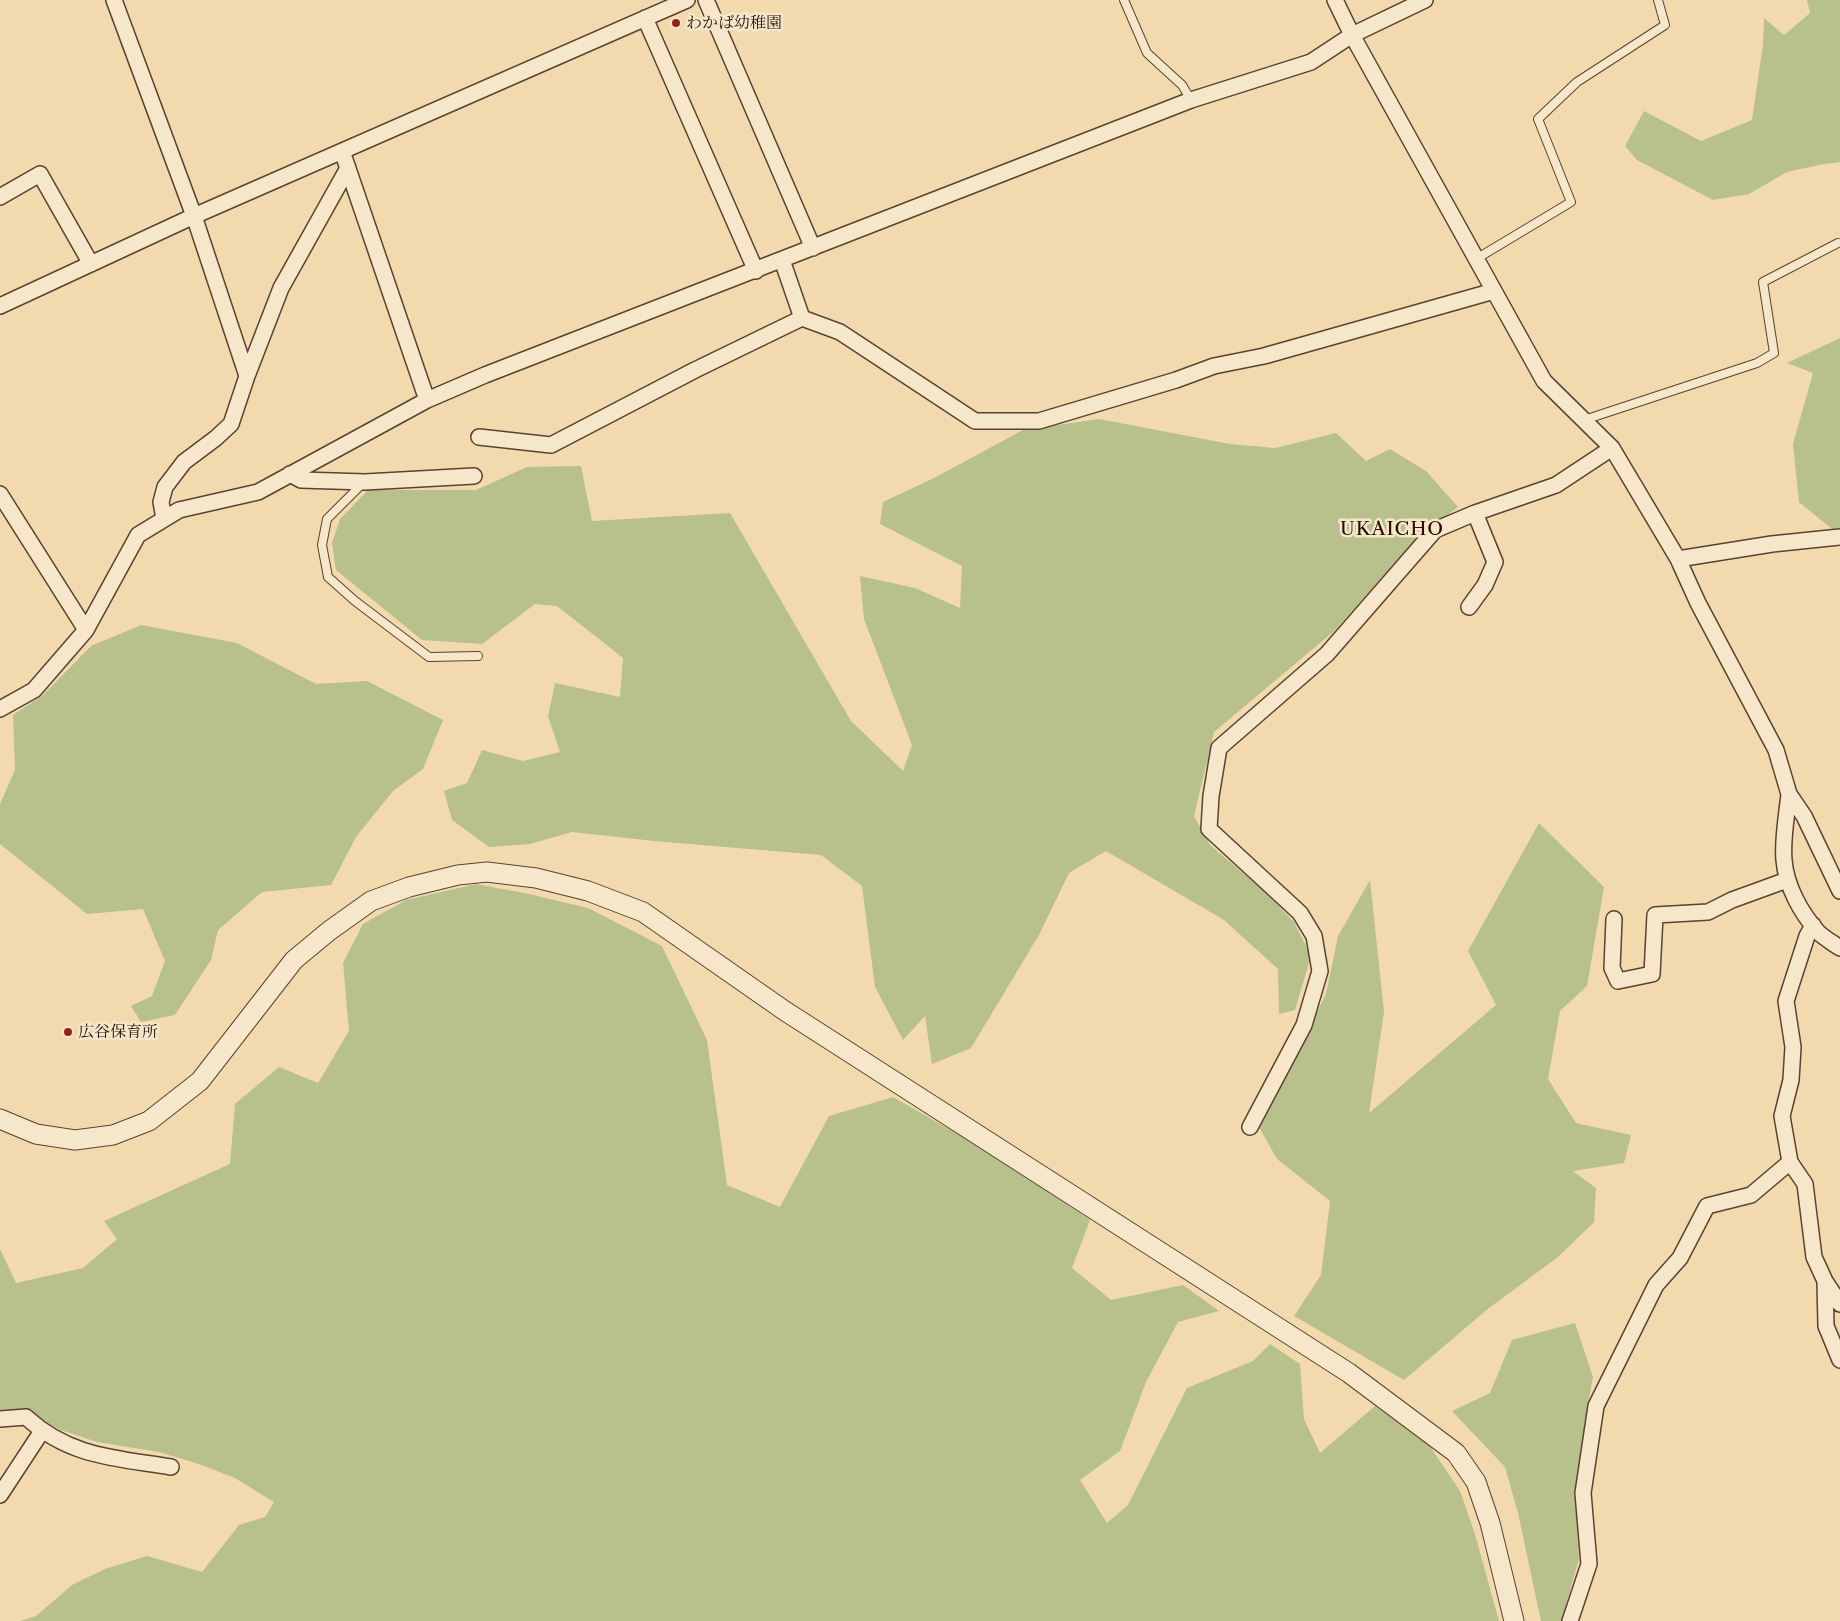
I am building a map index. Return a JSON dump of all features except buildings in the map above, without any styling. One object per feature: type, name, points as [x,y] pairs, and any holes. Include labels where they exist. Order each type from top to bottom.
[{"type":"street","points":[[114,0],[194,216],[247,376]]},
{"type":"street","points":[[0,306],[194,216],[687,0]]},
{"type":"street","points":[[706,0],[813,248]]},
{"type":"street","points":[[1335,0],[1352,35],[1544,381],[1612,448],[1678,559],[1698,603],[1776,750],[1789,794],[1804,816],[1840,891]]},
{"type":"street","points":[[0,709],[34,690],[86,630],[138,535],[179,510],[258,492],[427,400],[485,375],[1191,100],[1311,62],[1352,35],[1424,0]]},
{"type":"street","points":[[645,18],[756,270]]},
{"type":"street","points":[[342,151],[427,400]]},
{"type":"street","points":[[164,519],[161,502],[165,487],[184,462],[231,424],[247,376],[281,288],[348,168]]},
{"type":"street","points":[[0,197],[40,174],[90,264]]},
{"type":"street","points":[[782,260],[802,318]]},
{"type":"street","points":[[479,437],[551,445],[695,370],[802,318],[840,332],[975,421],[1039,421],[1176,380],[1214,366],[1264,356],[1494,291]]},
{"type":"street","points":[[1250,1127],[1304,1025],[1320,971],[1314,936],[1300,913],[1209,829],[1211,796],[1219,748],[1327,654],[1436,530],[1475,513],[1556,485],[1612,448]]},
{"type":"street","points":[[290,474],[301,480],[364,482],[474,476]]},
{"type":"street","points":[[0,494],[86,630]]},
{"type":"street","points":[[1469,607],[1485,585],[1495,562],[1475,513]]},
{"type":"street","points":[[1678,559],[1772,544],[1840,537]]},
{"type":"street","points":[[1789,794],[1784,858],[1787,880],[1803,912],[1819,933],[1840,948]]},
{"type":"street","points":[[0,1119],[36,1134],[75,1140],[113,1135],[149,1121],[200,1082],[294,960],[329,931],[371,901],[408,887],[449,877],[487,872],[536,878],[588,891],[643,912],[785,1011],[1349,1373],[1456,1453],[1476,1482],[1490,1523],[1514,1621]]},
{"type":"street","points":[[1614,919],[1612,968],[1618,981],[1652,974],[1655,916],[1708,912],[1732,900],[1787,880]]},
{"type":"street","points":[[1813,925],[1807,936],[1786,1001],[1793,1047],[1791,1080],[1782,1116],[1790,1162],[1805,1184],[1814,1257],[1824,1281],[1840,1304]]},
{"type":"street","points":[[1570,1621],[1589,1564],[1583,1493],[1596,1406],[1656,1285],[1680,1258],[1707,1206],[1751,1194],[1790,1162]]},
{"type":"street","points":[[1824,1281],[1826,1326],[1840,1360]]},
{"type":"street","points":[[0,1419],[26,1417],[42,1431],[61,1443],[94,1454],[171,1467]]},
{"type":"street","points":[[0,1495],[42,1431]]},
{"type":"lane","points":[[1124,0],[1147,53],[1182,85],[1191,100]]},
{"type":"lane","points":[[1476,258],[1571,202],[1538,119],[1576,82],[1665,25],[1658,0]]},
{"type":"lane","points":[[1584,420],[1757,363],[1774,353],[1763,282],[1838,243]]},
{"type":"lane","points":[[364,482],[328,519],[322,545],[328,577],[355,602],[429,657],[478,656]]},
{"type":"green space","points":[[1807,0],[1840,0],[1840,162],[1787,172],[1749,194],[1713,200],[1637,160],[1625,146],[1644,111],[1701,141],[1752,120],[1763,44],[1764,18],[1784,35],[1810,13]]},
{"type":"green space","points":[[1840,338],[1840,528],[1832,529],[1799,502],[1793,444],[1813,373],[1787,363]]},
{"type":"green space","points":[[1099,419],[1230,444],[1275,448],[1336,433],[1366,461],[1390,449],[1426,471],[1458,507],[1414,541],[1333,632],[1214,732],[1194,816],[1210,845],[1264,891],[1294,922],[1311,956],[1295,1010],[1279,1014],[1278,969],[1224,920],[1106,851],[1069,873],[1039,935],[971,1048],[932,1064],[925,1016],[903,1040],[875,987],[862,886],[821,855],[572,832],[530,844],[489,847],[452,820],[444,791],[467,783],[482,750],[523,761],[560,752],[548,716],[555,683],[620,697],[623,658],[557,606],[535,604],[482,644],[422,640],[336,570],[332,543],[340,519],[368,490],[476,490],[527,467],[581,466],[592,521],[730,513],[851,721],[903,771],[912,745],[864,619],[860,576],[915,588],[960,608],[962,566],[880,524],[883,502],[934,478],[1023,430]]},
{"type":"green space","points":[[141,625],[237,643],[316,684],[367,681],[443,720],[423,769],[393,791],[356,837],[331,885],[262,892],[218,930],[211,960],[175,1015],[141,1022],[131,1006],[152,996],[165,961],[143,909],[87,914],[0,844],[0,804],[15,770],[13,715],[43,695],[91,646]]},
{"type":"green space","points":[[1539,823],[1604,887],[1587,986],[1560,1011],[1548,1079],[1576,1123],[1631,1135],[1624,1163],[1573,1171],[1596,1188],[1594,1222],[1558,1257],[1489,1308],[1404,1380],[1294,1316],[1321,1275],[1330,1201],[1277,1159],[1259,1127],[1326,994],[1338,936],[1370,880],[1384,1012],[1369,1113],[1496,1005],[1468,951]]},
{"type":"green space","points":[[476,884],[588,908],[662,946],[707,1040],[727,1185],[780,1207],[829,1116],[893,1097],[986,1150],[1090,1220],[1072,1268],[1111,1300],[1183,1285],[1219,1311],[1178,1322],[1146,1382],[1120,1451],[1080,1480],[1107,1523],[1128,1505],[1187,1388],[1253,1361],[1270,1344],[1300,1364],[1304,1419],[1320,1453],[1375,1406],[1429,1445],[1460,1491],[1475,1534],[1499,1621],[20,1621],[36,1616],[72,1585],[105,1569],[147,1556],[202,1572],[239,1525],[265,1517],[274,1502],[235,1478],[196,1463],[159,1452],[97,1442],[58,1429],[26,1410],[0,1411],[0,1249],[16,1283],[83,1268],[117,1239],[104,1221],[230,1164],[235,1104],[279,1067],[318,1083],[349,1031],[343,963],[363,924],[406,900]]},
{"type":"green space","points":[[1575,1323],[1593,1377],[1585,1420],[1576,1511],[1579,1559],[1561,1621],[1541,1621],[1518,1513],[1505,1467],[1452,1411],[1490,1393],[1512,1340]]},
{"type":"place","name":"わかば幼稚園","points":[[676,23]]},
{"type":"place","name":"広谷保育所","points":[[68,1032]]},
{"type":"district","name":"UKAICHO","points":[[1392,530]]}]
